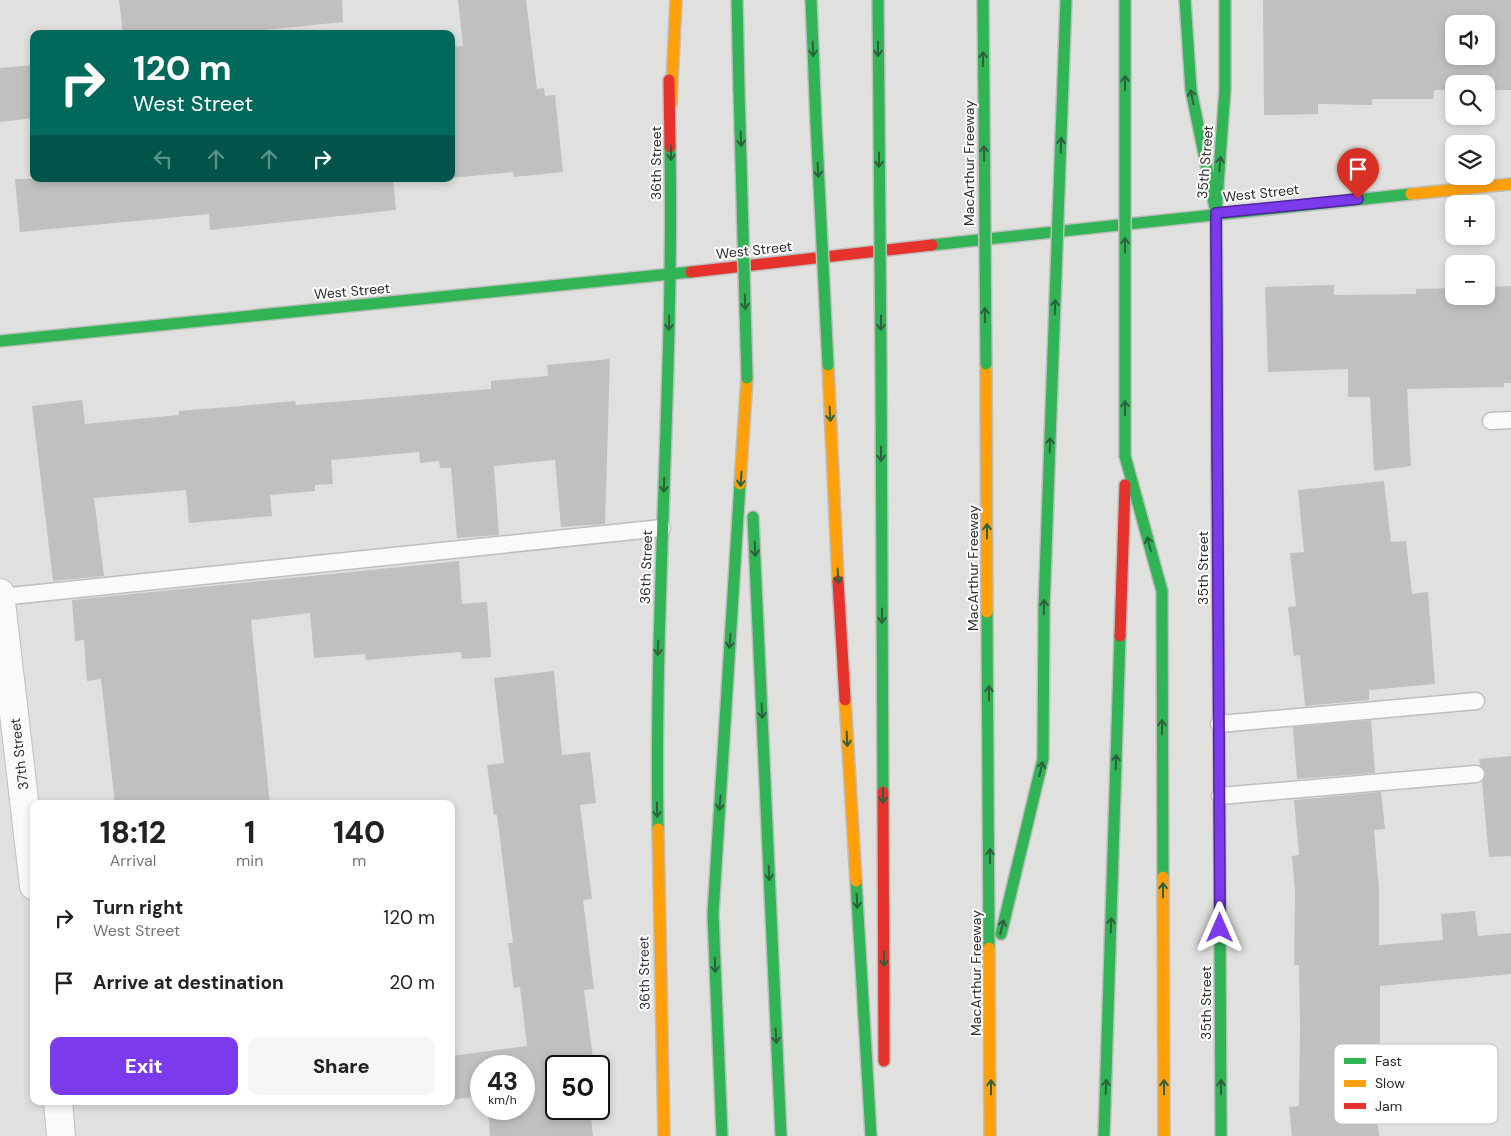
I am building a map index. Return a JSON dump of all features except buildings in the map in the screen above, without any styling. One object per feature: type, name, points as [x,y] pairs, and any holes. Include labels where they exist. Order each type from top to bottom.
[{"type":"main road","points":[[671,104],[676,0]]},
{"type":"main road","points":[[737,0],[747,378],[752,488]]},
{"type":"main road","points":[[811,0],[836,548],[871,1136]]},
{"type":"main road","points":[[878,0],[884,1076]]},
{"type":"main road","name":"MacArthur Freeway","points":[[983,0],[991,975],[990,1136]]},
{"type":"main road","points":[[991,975],[1043,759],[1044,608],[1066,0]]},
{"type":"main road","points":[[1104,1136],[1126,456],[1125,0]]},
{"type":"main road","points":[[1185,0],[1191,90],[1216,213]]},
{"type":"main road","name":"35th Street","points":[[1221,1136],[1216,213],[1226,90],[1225,0]]},
{"type":"main road","name":"36th Street","points":[[664,10],[671,104],[670,274],[656,728],[664,1136]]},
{"type":"main road","name":"West Street","points":[[0,341],[670,274],[1216,213],[1511,184]]},
{"type":"main road","points":[[722,1136],[712,914],[747,378]]},
{"type":"main road","points":[[1126,456],[1162,591],[1164,1136]]},
{"type":"main road","points":[[753,507],[781,1136]]},
{"type":"street","name":"37th Street","points":[[0,593],[30,852]]},
{"type":"street","points":[[58,1105],[61,1136]]},
{"type":"lane","points":[[1491,421],[1511,420]]},
{"type":"lane","points":[[0,597],[662,528]]},
{"type":"lane","points":[[1219,724],[1476,701]]},
{"type":"lane","points":[[1220,796],[1476,774]]},
{"type":"traffic: fast","points":[[737,0],[739,90]]},
{"type":"traffic: fast","points":[[811,0],[816,122]]},
{"type":"traffic: fast","points":[[878,0],[879,111]]},
{"type":"traffic: fast","points":[[983,0],[984,107]]},
{"type":"traffic: fast","points":[[1053,356],[1066,0]]},
{"type":"traffic: fast","points":[[1125,0],[1125,456]]},
{"type":"traffic: fast","points":[[1185,0],[1191,90],[1216,213]]},
{"type":"traffic: fast","points":[[1217,340],[1216,213],[1225,90],[1225,0]]},
{"type":"traffic: fast","points":[[739,90],[747,378]]},
{"type":"traffic: fast","points":[[984,107],[986,364]]},
{"type":"traffic: fast","points":[[879,111],[881,370]]},
{"type":"traffic: fast","points":[[816,122],[828,365]]},
{"type":"traffic: fast","points":[[658,829],[659,659],[669,318],[670,147]]},
{"type":"traffic: fast","points":[[932,245],[1411,194]]},
{"type":"traffic: fast","points":[[0,341],[691,272]]},
{"type":"traffic: fast","points":[[1001,934],[1043,759],[1044,608],[1053,356]]},
{"type":"traffic: fast","points":[[881,370],[883,792]]},
{"type":"traffic: fast","points":[[1125,456],[1162,591],[1163,877]]},
{"type":"traffic: fast","points":[[722,1136],[713,914],[740,484]]},
{"type":"traffic: fast","points":[[753,517],[781,1136]]},
{"type":"traffic: fast","points":[[987,612],[989,948]]},
{"type":"traffic: fast","points":[[1104,1136],[1120,636]]},
{"type":"traffic: fast","points":[[1219,728],[1221,1136]]},
{"type":"traffic: fast","points":[[856,881],[871,1136]]},
{"type":"traffic: slow","points":[[671,104],[676,0]]},
{"type":"traffic: slow","points":[[1411,194],[1511,184]]},
{"type":"traffic: slow","points":[[986,364],[987,612]]},
{"type":"traffic: slow","points":[[828,365],[838,581]]},
{"type":"traffic: slow","points":[[740,484],[747,378]]},
{"type":"traffic: slow","points":[[1217,470],[1219,728]]},
{"type":"traffic: slow","points":[[845,700],[856,881]]},
{"type":"traffic: slow","points":[[658,829],[664,1136]]},
{"type":"traffic: slow","points":[[1163,877],[1164,1136]]},
{"type":"traffic: slow","points":[[989,948],[990,1136]]},
{"type":"traffic: jam","points":[[669,80],[670,147]]},
{"type":"traffic: jam","points":[[691,272],[932,245]]},
{"type":"traffic: jam","points":[[1217,340],[1217,470]]},
{"type":"traffic: jam","points":[[1120,636],[1125,485]]},
{"type":"traffic: jam","points":[[838,581],[845,700]]},
{"type":"traffic: jam","points":[[883,792],[884,1061]]},
{"type":"route","points":[[1220,928],[1216,213],[1358,199]]}]
